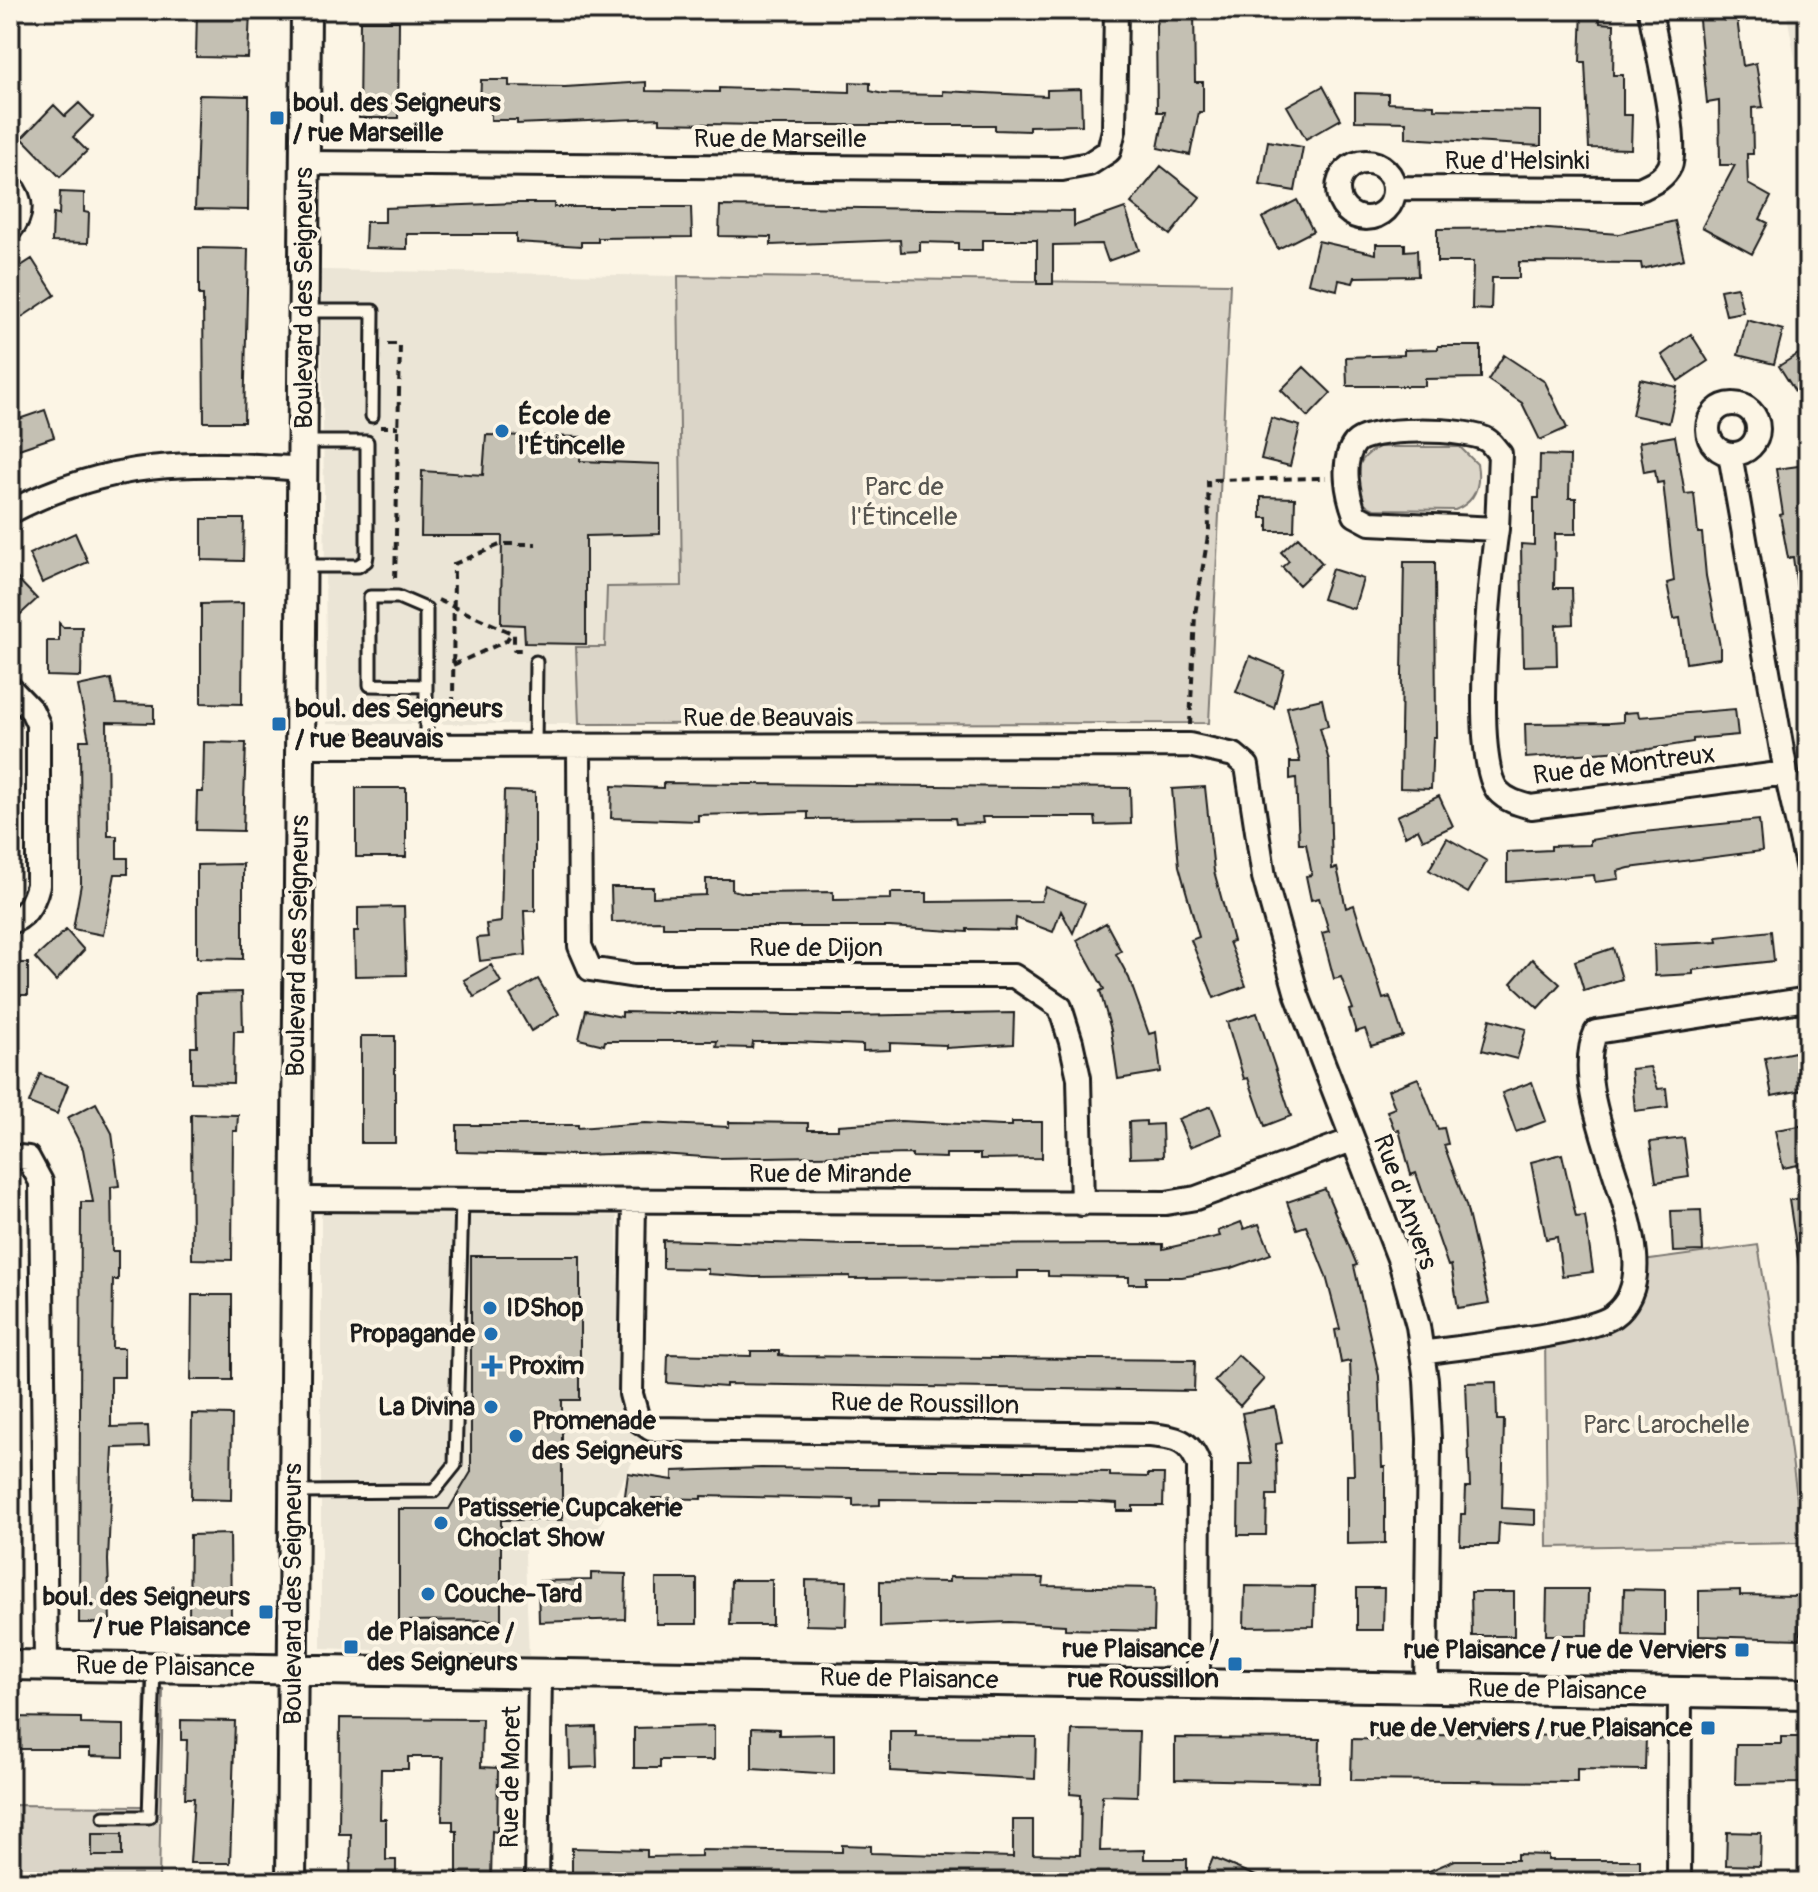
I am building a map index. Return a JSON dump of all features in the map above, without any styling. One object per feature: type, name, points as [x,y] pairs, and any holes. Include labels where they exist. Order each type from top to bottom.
[{"type":"street","name":"Boulevard des Seigneurs","points":[[291,1882],[306,10]]},
{"type":"street","name":"Rue de Marseille","points":[[305,163],[1062,169],[1089,164],[1109,151],[1114,130],[1116,10]]},
{"type":"street","name":"Rue d'Helsinki","points":[[1394,188],[1640,189],[1659,180],[1670,166],[1672,142],[1650,10]]},
{"type":"street","points":[[10,185],[21,205],[20,215],[10,230]]},
{"type":"street","name":"Rue de Montreux","points":[[1497,529],[1370,523],[1355,515],[1348,497],[1348,461],[1355,443],[1372,433],[1459,432],[1487,440],[1500,454],[1497,529],[1484,638],[1487,767],[1498,790],[1513,802],[1531,807],[1786,773]]},
{"type":"street","points":[[1730,454],[1786,773],[1808,869]]},
{"type":"street","points":[[10,512],[95,476],[127,469],[253,465],[303,456]]},
{"type":"street","points":[[10,688],[32,711],[38,724],[38,885],[28,909],[18,920],[10,922]]},
{"type":"street","name":"Rue de Beauvais","points":[[300,746],[1189,745],[1234,755]]},
{"type":"street","name":"Rue de Dijon","points":[[579,746],[580,946],[590,969],[635,976],[1014,976],[1060,1007],[1071,1042],[1079,1078],[1082,1204]]},
{"type":"street","name":"Rue d'Anvers","points":[[1234,755],[1247,766],[1264,877],[1297,995],[1400,1261],[1422,1353],[1429,1439],[1426,1688]]},
{"type":"street","points":[[1422,1353],[1583,1327],[1613,1317],[1627,1301],[1635,1279],[1637,1249],[1590,1095],[1588,1050],[1596,1032],[1808,999]]},
{"type":"street","name":"Rue de Mirande","points":[[296,1199],[1151,1204],[1196,1198],[1352,1140]]},
{"type":"street","points":[[10,1156],[28,1158],[41,1182],[46,1665]]},
{"type":"street","name":"Rue de Roussillon","points":[[634,1201],[631,1394],[638,1420],[651,1429],[1150,1435],[1174,1437],[1186,1442],[1199,1466],[1198,1684]]},
{"type":"street","name":"Rue de Plaisance","points":[[10,1665],[1808,1694]]},
{"type":"street","name":"Rue de Moret","points":[[537,1882],[540,1673]]},
{"type":"street","points":[[1679,1882],[1680,1692]]},
{"type":"lane","points":[[304,311],[373,311],[372,416]]},
{"type":"lane","points":[[302,566],[358,566],[366,561],[367,442],[303,456]]},
{"type":"lane","points":[[425,686],[370,685],[370,597],[398,597],[426,609],[426,746]]},
{"type":"lane","points":[[535,656],[535,746]]},
{"type":"lane","points":[[294,1492],[434,1491],[455,1465],[462,1200]]},
{"type":"lane","points":[[104,1817],[149,1817],[154,1667]]},
{"type":"path","points":[[394,581],[400,344]]},
{"type":"path","points":[[1189,745],[1195,614],[1209,530],[1208,480],[1348,478]]},
{"type":"path","points":[[453,705],[454,564],[502,544],[536,544]]},
{"type":"path","points":[[453,665],[506,641],[511,634],[514,634],[514,650],[535,656]]},
{"type":"shaded area","points":[[1786,10],[1808,10],[1808,127]]},
{"type":"shaded area","name":"École de l'Étincelle","points":[[321,270],[678,276],[682,586],[605,647],[576,648],[579,724],[327,724]]},
{"type":"shaded area","points":[[321,1208],[617,1216],[619,1404],[629,1426],[644,1439],[598,1529],[524,1530],[529,1656],[321,1648]]},
{"type":"green space","name":"Parc de l'Étincelle","points":[[678,276],[1230,284],[1209,723],[579,724],[576,647],[605,647],[607,587],[682,586]]},
{"type":"green space","points":[[1379,447],[1460,447],[1477,464],[1475,492],[1462,507],[1455,510],[1374,509],[1358,495],[1355,477],[1362,460]]},
{"type":"green space","name":"Parc Larochelle","points":[[1758,1245],[1786,1414],[1803,1543],[1547,1547],[1545,1333],[1613,1317],[1636,1262]]},
{"type":"green space","points":[[145,1682],[163,1689],[159,1882],[10,1882],[10,1805],[142,1806]]},
{"type":"building","points":[[197,10],[250,11],[248,58],[196,57]]},
{"type":"building","points":[[1160,10],[1194,10],[1195,82],[1203,82],[1203,112],[1199,112],[1190,155],[1158,148],[1165,112],[1157,112],[1156,25]]},
{"type":"building","points":[[1582,10],[1599,10],[1600,23],[1614,24],[1613,75],[1623,75],[1623,115],[1632,115],[1631,149],[1589,148],[1585,62],[1580,62]]},
{"type":"building","points":[[1698,10],[1722,10],[1724,20],[1737,18],[1743,66],[1756,63],[1763,107],[1752,108],[1753,154],[1747,154],[1748,184],[1771,197],[1760,219],[1768,223],[1752,254],[1702,227],[1735,165],[1720,165],[1719,101],[1707,103]]},
{"type":"building","points":[[360,21],[399,21],[398,118],[359,118]]},
{"type":"building","points":[[481,80],[509,80],[509,86],[565,87],[646,82],[646,91],[719,92],[719,88],[850,92],[850,82],[870,83],[870,91],[883,94],[943,95],[943,91],[1047,96],[1047,90],[1081,89],[1082,125],[1029,126],[1029,131],[995,130],[995,125],[660,123],[660,118],[517,124],[517,120],[491,120],[491,106],[480,105]]},
{"type":"building","points":[[1323,86],[1341,119],[1306,139],[1287,106]]},
{"type":"building","points":[[1355,93],[1388,94],[1388,103],[1434,105],[1434,109],[1541,111],[1541,146],[1406,138],[1406,122],[1355,121]]},
{"type":"building","points":[[199,95],[249,96],[248,210],[195,209]]},
{"type":"building","points":[[79,103],[93,117],[73,137],[87,151],[60,177],[22,138],[54,105],[65,116]]},
{"type":"building","points":[[1268,141],[1303,147],[1295,191],[1260,185]]},
{"type":"building","points":[[1161,166],[1200,197],[1170,235],[1131,203]]},
{"type":"building","points":[[60,192],[84,193],[84,212],[89,213],[88,243],[52,242],[53,214],[59,215]]},
{"type":"building","points":[[1297,200],[1313,231],[1278,249],[1262,218]]},
{"type":"building","points":[[554,203],[554,207],[691,207],[692,237],[598,238],[598,242],[581,242],[581,246],[516,242],[516,234],[407,234],[407,249],[365,248],[366,222],[385,222],[385,208]]},
{"type":"building","points":[[720,206],[1074,211],[1074,226],[1125,208],[1139,250],[1108,261],[1102,244],[1053,245],[1053,284],[1037,284],[1037,240],[982,240],[982,250],[958,250],[958,243],[920,242],[920,251],[901,252],[900,240],[771,245],[771,237],[719,236]]},
{"type":"building","points":[[1675,221],[1684,259],[1642,269],[1641,263],[1519,262],[1519,278],[1492,278],[1491,310],[1472,309],[1473,262],[1437,262],[1437,229],[1534,228],[1619,234]]},
{"type":"building","points":[[1318,241],[1376,254],[1376,244],[1405,244],[1405,251],[1417,250],[1418,276],[1355,277],[1353,283],[1339,280],[1337,290],[1308,283]]},
{"type":"building","points":[[199,248],[248,249],[244,422],[204,422],[203,295],[199,295]]},
{"type":"building","points":[[32,259],[55,295],[19,319],[10,307],[10,273]]},
{"type":"building","points":[[1737,287],[1743,312],[1726,315],[1720,290]]},
{"type":"building","points":[[1747,320],[1783,330],[1774,364],[1738,355]]},
{"type":"building","points":[[1691,334],[1708,361],[1678,381],[1662,355]]},
{"type":"building","points":[[1438,346],[1481,346],[1481,378],[1425,379],[1425,386],[1347,386],[1346,357],[1404,355],[1404,350],[1438,349]]},
{"type":"building","points":[[1808,348],[1808,412],[1779,366]]},
{"type":"building","points":[[1504,355],[1545,382],[1567,428],[1540,440],[1522,403],[1488,380]]},
{"type":"building","points":[[1304,367],[1331,393],[1308,417],[1281,390]]},
{"type":"building","points":[[1640,379],[1677,387],[1669,423],[1632,415]]},
{"type":"building","points":[[45,410],[54,437],[10,452],[10,422]]},
{"type":"building","points":[[1271,418],[1300,426],[1290,466],[1261,459]]},
{"type":"building","points":[[486,435],[581,437],[580,461],[660,464],[660,534],[586,536],[586,644],[525,643],[524,625],[501,624],[502,536],[421,536],[422,471],[483,475]]},
{"type":"building","points":[[1675,436],[1685,494],[1694,493],[1698,533],[1702,533],[1706,576],[1720,646],[1720,658],[1686,663],[1680,618],[1674,619],[1667,583],[1674,581],[1663,482],[1657,483],[1655,470],[1644,472],[1639,442]]},
{"type":"building","points":[[1540,455],[1570,456],[1569,498],[1576,498],[1576,534],[1555,534],[1554,588],[1572,588],[1573,624],[1556,625],[1557,665],[1523,666],[1521,544],[1534,545],[1534,498],[1539,498]]},
{"type":"building","points":[[1806,465],[1808,595],[1798,596],[1793,557],[1788,558],[1780,515],[1783,514],[1776,469]]},
{"type":"building","points":[[1261,497],[1295,498],[1294,531],[1268,531],[1268,518],[1261,518]]},
{"type":"building","points":[[202,519],[244,519],[243,561],[202,560]]},
{"type":"building","points":[[75,533],[88,562],[42,583],[29,554]]},
{"type":"building","points":[[1298,537],[1322,563],[1299,585],[1282,567],[1289,561],[1281,552]]},
{"type":"building","points":[[1404,562],[1435,562],[1436,737],[1433,737],[1431,789],[1400,788]]},
{"type":"building","points":[[1332,569],[1363,579],[1354,609],[1322,599]]},
{"type":"building","points":[[10,571],[37,599],[10,624]]},
{"type":"building","points":[[243,603],[242,704],[201,703],[201,604]]},
{"type":"building","points":[[59,623],[63,627],[82,627],[81,677],[47,676],[47,641],[59,641]]},
{"type":"building","points":[[1250,656],[1284,670],[1274,708],[1236,692]]},
{"type":"building","points":[[111,679],[116,704],[154,705],[154,723],[107,722],[108,836],[117,836],[117,858],[128,858],[128,874],[115,874],[103,935],[73,929],[81,884],[80,740],[89,740],[78,686]]},
{"type":"building","points":[[1322,699],[1328,726],[1320,728],[1329,761],[1332,869],[1337,868],[1346,908],[1354,905],[1383,999],[1390,997],[1403,1036],[1371,1046],[1365,1029],[1356,1032],[1349,1010],[1353,1009],[1341,977],[1334,979],[1322,933],[1329,931],[1319,898],[1311,900],[1306,876],[1312,875],[1306,844],[1299,844],[1296,778],[1290,779],[1290,762],[1300,762],[1287,707]]},
{"type":"building","points":[[1735,709],[1738,735],[1693,739],[1693,742],[1650,749],[1526,758],[1525,724],[1610,723],[1623,722],[1623,713],[1638,712],[1639,717]]},
{"type":"building","points":[[204,742],[246,743],[243,831],[196,830],[197,792],[203,792]]},
{"type":"building","points":[[663,783],[1130,788],[1131,824],[1096,825],[1095,817],[982,817],[983,823],[956,824],[955,818],[808,819],[808,812],[698,815],[698,821],[611,818],[612,786],[663,788]]},
{"type":"building","points":[[1205,787],[1214,871],[1233,941],[1229,942],[1246,986],[1214,998],[1191,940],[1199,937],[1179,866],[1172,789]]},
{"type":"building","points":[[356,788],[406,788],[406,857],[356,857]]},
{"type":"building","points":[[504,791],[535,792],[535,911],[524,911],[526,955],[480,961],[477,938],[488,937],[486,924],[501,922]]},
{"type":"building","points":[[1439,796],[1453,826],[1423,840],[1418,829],[1405,836],[1397,816]]},
{"type":"building","points":[[1759,820],[1762,851],[1629,868],[1618,871],[1619,879],[1595,882],[1594,875],[1507,882],[1507,852],[1551,850],[1551,846],[1590,845],[1590,840],[1634,833]]},
{"type":"building","points":[[1447,838],[1487,861],[1468,893],[1429,870]]},
{"type":"building","points":[[243,864],[243,959],[197,958],[197,865]]},
{"type":"building","points":[[706,879],[732,879],[732,890],[745,893],[833,892],[833,900],[891,899],[891,893],[927,893],[927,902],[1041,901],[1046,887],[1085,903],[1073,933],[1061,911],[1053,932],[1016,918],[1015,930],[967,929],[967,932],[890,927],[663,927],[663,921],[612,922],[611,887],[653,887],[653,897],[706,895]]},
{"type":"building","points":[[404,907],[406,975],[355,976],[354,931],[358,931],[358,908]]},
{"type":"building","points":[[1106,923],[1121,951],[1116,954],[1129,978],[1149,1034],[1156,1032],[1161,1072],[1118,1079],[1111,1030],[1100,991],[1104,989],[1077,940]]},
{"type":"building","points":[[66,930],[84,950],[56,981],[35,958]]},
{"type":"building","points":[[1771,931],[1774,961],[1693,970],[1693,974],[1655,976],[1654,945],[1718,942],[1717,937]]},
{"type":"building","points":[[1613,948],[1622,979],[1584,991],[1575,961]]},
{"type":"building","points":[[1532,959],[1560,984],[1538,1008],[1511,983]]},
{"type":"building","points":[[10,963],[28,963],[28,995],[10,995]]},
{"type":"building","points":[[491,965],[501,982],[474,997],[464,980]]},
{"type":"building","points":[[538,979],[559,1014],[531,1031],[510,995]]},
{"type":"building","points":[[242,992],[243,1031],[234,1031],[233,1083],[191,1082],[191,1047],[197,1047],[196,993]]},
{"type":"building","points":[[586,1010],[622,1017],[622,1012],[843,1016],[1014,1013],[1013,1044],[946,1048],[946,1045],[890,1043],[890,1050],[863,1051],[863,1045],[796,1042],[753,1042],[752,1048],[716,1047],[717,1041],[605,1041],[604,1045],[579,1039]]},
{"type":"building","points":[[1257,1013],[1291,1116],[1265,1126],[1248,1078],[1244,1079],[1227,1022]]},
{"type":"building","points":[[1490,1019],[1526,1029],[1517,1059],[1482,1050]]},
{"type":"building","points":[[361,1036],[395,1036],[395,1143],[361,1143]]},
{"type":"building","points":[[1795,1052],[1802,1090],[1772,1096],[1765,1058]]},
{"type":"building","points":[[1650,1067],[1658,1089],[1666,1088],[1668,1107],[1635,1111],[1631,1069]]},
{"type":"building","points":[[40,1074],[68,1085],[57,1114],[29,1103]]},
{"type":"building","points":[[1418,1078],[1438,1129],[1444,1128],[1448,1144],[1444,1145],[1466,1205],[1489,1303],[1458,1308],[1451,1265],[1448,1266],[1416,1173],[1411,1175],[1399,1130],[1395,1131],[1387,1111],[1395,1108],[1388,1090]]},
{"type":"building","points":[[1532,1082],[1546,1121],[1516,1132],[1502,1093]]},
{"type":"building","points":[[96,1103],[112,1133],[119,1186],[111,1187],[112,1251],[118,1251],[118,1280],[113,1280],[112,1348],[124,1348],[124,1377],[111,1377],[111,1427],[148,1426],[149,1447],[113,1448],[108,1560],[110,1623],[79,1623],[81,1202],[93,1202],[83,1149],[67,1118]]},
{"type":"building","points":[[1211,1106],[1222,1134],[1190,1147],[1178,1119]]},
{"type":"building","points":[[191,1114],[238,1115],[237,1131],[233,1131],[232,1260],[192,1259]]},
{"type":"building","points":[[900,1121],[1002,1126],[1012,1126],[1012,1122],[1042,1122],[1042,1158],[980,1159],[980,1154],[946,1154],[946,1158],[912,1157],[912,1154],[719,1158],[645,1153],[457,1152],[457,1125],[578,1125],[578,1128],[645,1123],[729,1127],[729,1122],[808,1123],[808,1130],[838,1130],[838,1125]]},
{"type":"building","points":[[1146,1121],[1146,1125],[1162,1124],[1163,1157],[1130,1158],[1129,1122]]},
{"type":"building","points":[[1806,1125],[1808,1163],[1783,1168],[1775,1130]]},
{"type":"building","points":[[1684,1138],[1689,1177],[1656,1182],[1650,1142]]},
{"type":"building","points":[[1562,1154],[1576,1217],[1585,1216],[1593,1272],[1562,1276],[1557,1237],[1546,1239],[1531,1162]]},
{"type":"building","points":[[1325,1189],[1357,1265],[1354,1266],[1379,1376],[1382,1467],[1385,1467],[1385,1543],[1347,1544],[1347,1475],[1354,1475],[1350,1361],[1341,1363],[1335,1330],[1340,1329],[1326,1276],[1306,1226],[1297,1229],[1287,1202]]},
{"type":"building","points":[[1808,1197],[1808,1264],[1799,1265],[1789,1200]]},
{"type":"building","points":[[1701,1210],[1703,1251],[1673,1252],[1671,1211]]},
{"type":"building","points":[[1241,1222],[1244,1229],[1259,1224],[1271,1254],[1232,1268],[1182,1277],[1146,1277],[1146,1284],[1129,1284],[1129,1277],[1048,1276],[1048,1271],[1018,1271],[1018,1278],[850,1279],[850,1276],[754,1277],[708,1274],[708,1269],[663,1268],[663,1240],[850,1245],[1163,1244],[1163,1249],[1220,1236],[1218,1231]]},
{"type":"building","name":"Promenade des Seigneurs","points":[[471,1256],[580,1256],[580,1400],[562,1400],[562,1520],[501,1520],[501,1620],[399,1621],[399,1509],[449,1509],[471,1472]]},
{"type":"building","points":[[192,1295],[232,1295],[232,1380],[191,1380]]},
{"type":"building","points":[[751,1351],[779,1351],[779,1355],[789,1356],[1195,1360],[1194,1391],[726,1384],[726,1387],[667,1383],[668,1354],[751,1356]]},
{"type":"building","points":[[1238,1355],[1264,1379],[1240,1406],[1214,1381]]},
{"type":"building","points":[[1496,1382],[1497,1420],[1504,1420],[1502,1508],[1535,1510],[1535,1525],[1499,1523],[1498,1545],[1460,1545],[1461,1514],[1465,1514],[1466,1487],[1470,1487],[1466,1383]]},
{"type":"building","points":[[1275,1407],[1282,1443],[1276,1444],[1277,1495],[1267,1495],[1266,1535],[1238,1535],[1239,1464],[1252,1464],[1242,1413]]},
{"type":"building","points":[[192,1414],[232,1415],[231,1500],[191,1499]]},
{"type":"building","points":[[761,1468],[1110,1472],[1110,1476],[1148,1477],[1148,1474],[1164,1474],[1163,1506],[1133,1506],[1133,1511],[1117,1511],[1117,1503],[1083,1501],[880,1499],[880,1505],[853,1506],[853,1499],[701,1496],[701,1499],[652,1498],[651,1507],[624,1503],[628,1473],[673,1480],[673,1471]]},
{"type":"building","points":[[230,1534],[231,1620],[189,1620],[190,1535]]},
{"type":"building","points":[[591,1573],[626,1574],[625,1619],[539,1622],[538,1581],[591,1580]]},
{"type":"building","points":[[949,1577],[1044,1578],[1043,1586],[1155,1588],[1154,1631],[1065,1629],[1065,1625],[1009,1622],[880,1627],[880,1581],[949,1582]]},
{"type":"building","points":[[656,1579],[697,1579],[697,1624],[656,1624]]},
{"type":"building","points":[[731,1580],[772,1580],[772,1625],[730,1625]]},
{"type":"building","points":[[806,1580],[847,1581],[846,1626],[806,1625]]},
{"type":"building","points":[[1245,1586],[1315,1587],[1314,1626],[1244,1627]]},
{"type":"building","points":[[1357,1588],[1384,1588],[1383,1630],[1357,1630]]},
{"type":"building","points":[[1547,1589],[1588,1589],[1587,1635],[1546,1635]]},
{"type":"building","points":[[1624,1589],[1665,1590],[1665,1636],[1623,1635]]},
{"type":"building","points":[[1740,1590],[1740,1595],[1801,1596],[1800,1639],[1699,1636],[1699,1591]]},
{"type":"building","points":[[1471,1592],[1514,1592],[1514,1636],[1472,1636]]},
{"type":"building","points":[[10,1717],[81,1718],[81,1724],[124,1725],[124,1757],[90,1756],[90,1749],[10,1749]]},
{"type":"building","points":[[340,1718],[482,1719],[481,1767],[498,1768],[497,1832],[492,1831],[491,1882],[457,1882],[457,1831],[453,1831],[453,1821],[442,1821],[443,1757],[408,1757],[408,1769],[381,1769],[380,1819],[386,1819],[386,1860],[396,1860],[396,1882],[350,1882],[351,1834],[339,1834]]},
{"type":"building","points":[[181,1720],[235,1721],[230,1863],[190,1863],[194,1798],[185,1798],[187,1740],[181,1740]]},
{"type":"building","points":[[714,1726],[714,1760],[660,1760],[660,1768],[634,1768],[634,1728]]},
{"type":"building","points":[[596,1727],[597,1767],[570,1768],[569,1728]]},
{"type":"building","points":[[752,1728],[779,1729],[779,1735],[834,1734],[834,1774],[752,1769]]},
{"type":"building","points":[[1072,1730],[1139,1731],[1137,1796],[1102,1795],[1100,1851],[1144,1850],[1144,1859],[1187,1859],[1187,1882],[572,1881],[572,1848],[647,1850],[647,1857],[701,1856],[701,1850],[842,1852],[842,1845],[871,1846],[871,1853],[1013,1857],[1013,1820],[1033,1820],[1033,1854],[1080,1855],[1081,1795],[1070,1794]]},
{"type":"building","points":[[890,1731],[916,1731],[916,1736],[1036,1737],[1035,1779],[890,1771]]},
{"type":"building","points":[[1397,1735],[1646,1736],[1645,1770],[1577,1769],[1577,1782],[1351,1780],[1352,1739],[1397,1740]]},
{"type":"building","points":[[1781,1737],[1808,1737],[1808,1776],[1801,1775],[1801,1783],[1735,1784],[1736,1744],[1781,1744]]},
{"type":"building","points":[[1175,1738],[1320,1739],[1319,1782],[1175,1779]]},
{"type":"building","points":[[1727,1832],[1761,1833],[1760,1866],[1726,1865]]},
{"type":"building","points":[[92,1834],[122,1834],[122,1856],[92,1856]]},
{"type":"building","points":[[1517,1854],[1548,1855],[1548,1860],[1640,1860],[1640,1882],[1403,1882],[1455,1860],[1517,1860]]},
{"type":"building","points":[[1213,1858],[1270,1882],[1203,1882]]},
{"type":"place","name":"boul. des Seigneurs / rue Marseille","points":[[277,118]]},
{"type":"place","name":"École de l'Étincelle","points":[[502,431]]},
{"type":"place","name":"boul. des Seigneurs / rue Beauvais","points":[[279,724]]},
{"type":"place","name":"IDShop","points":[[490,1308]]},
{"type":"place","name":"Propagande","points":[[491,1334]]},
{"type":"place","name":"Proxim","points":[[492,1366]]},
{"type":"place","name":"La Divina","points":[[491,1407]]},
{"type":"place","name":"Promenade des Seigneurs","points":[[516,1436]]},
{"type":"place","name":"Patisserie Cupcakerie Choclat Show","points":[[441,1523]]},
{"type":"place","name":"Couche-Tard","points":[[428,1594]]},
{"type":"place","name":"boul. des Seigneurs / rue Plaisance","points":[[266,1612]]},
{"type":"place","name":"de Plaisance / des Seigneurs","points":[[351,1647]]},
{"type":"place","name":"rue Plaisance / rue de Verviers","points":[[1742,1650]]},
{"type":"place","name":"rue Plaisance / rue Roussillon","points":[[1235,1664]]},
{"type":"place","name":"rue de Verviers / rue Plaisance","points":[[1708,1728]]}]
